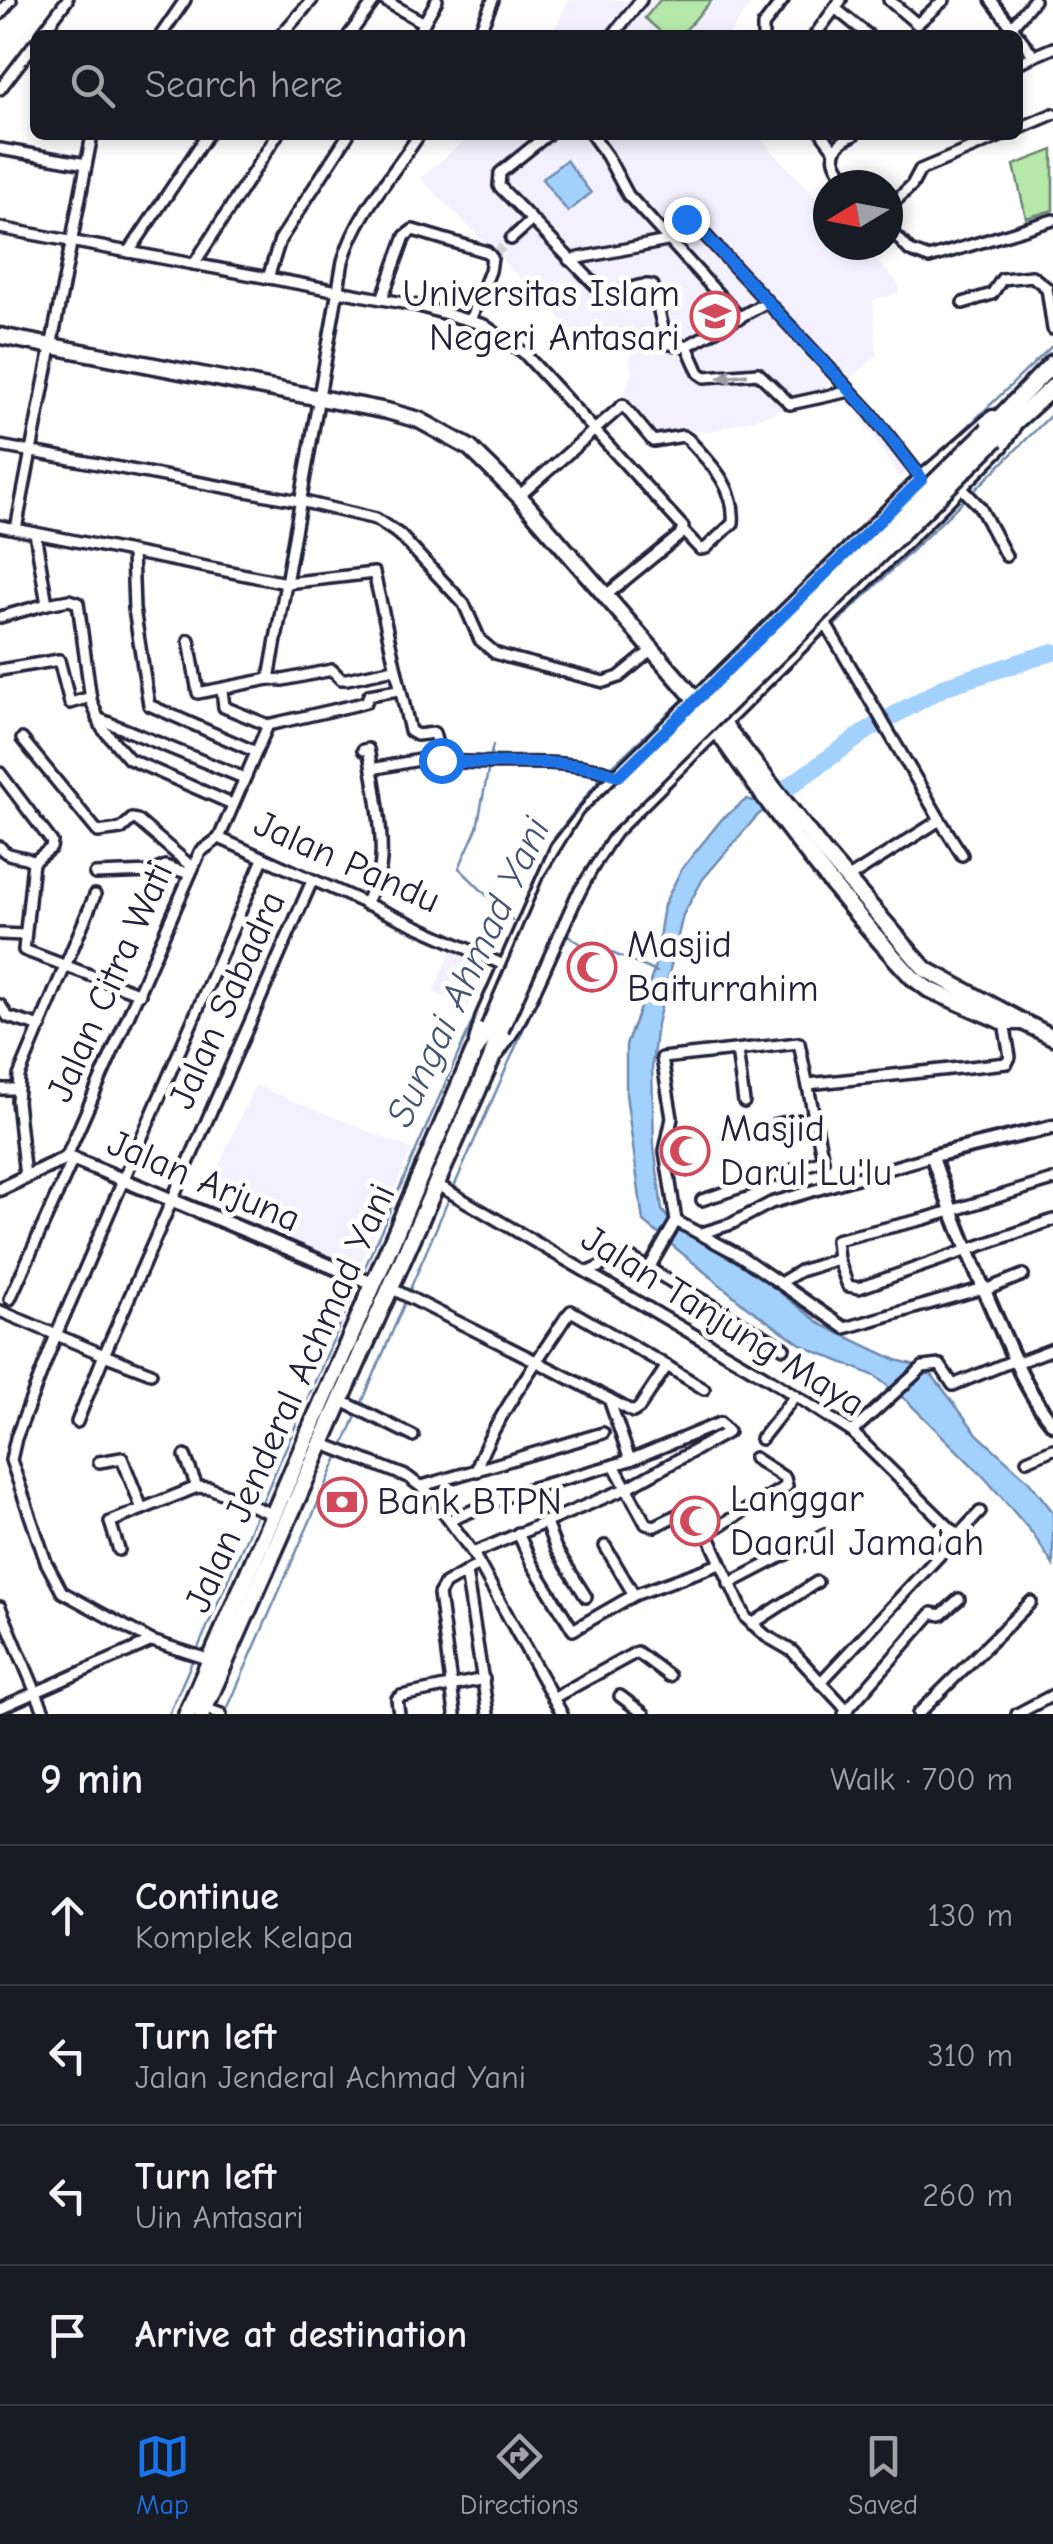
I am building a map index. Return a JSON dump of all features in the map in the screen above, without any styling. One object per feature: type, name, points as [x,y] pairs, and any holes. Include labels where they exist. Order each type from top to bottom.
[{"type":"highway","name":"Jalan Jenderal Achmad Yani","points":[[992,434],[1004,411],[1053,362]]},
{"type":"highway","name":"Jalan Jenderal Achmad Yani","points":[[992,434],[1015,424],[1053,387]]},
{"type":"highway","points":[[494,1029],[551,883],[590,820],[992,434]]},
{"type":"highway","name":"Jalan Jenderal Achmad Yani","points":[[410,1222],[440,1186],[449,1134],[474,1052],[494,1029]]},
{"type":"highway","name":"Jalan Jenderal Achmad Yani","points":[[186,1714],[200,1657],[382,1286],[449,1134],[491,1060],[494,1029]]},
{"type":"highway","name":"Jalan Jenderal Achmad Yani","points":[[203,1711],[271,1512],[322,1442],[344,1403],[382,1286]]},
{"type":"main road","points":[[0,336],[318,396],[419,420],[470,448],[519,496],[722,731],[777,804],[813,861],[912,976],[928,989],[1053,1036]]},
{"type":"main road","name":"Jalan Jenderal Achmad Yani","points":[[474,1052],[501,963],[558,849],[610,772],[648,748],[688,691],[741,655],[921,477],[1004,411]]},
{"type":"main road","name":"Jalan Jenderal Achmad Yani","points":[[491,1060],[509,1034],[586,868],[614,830],[668,774],[722,731],[765,680],[826,624],[1002,445],[1015,424]]},
{"type":"main road","points":[[741,655],[734,676],[737,684],[765,680]]},
{"type":"main road","points":[[648,748],[668,736],[680,736],[682,749],[668,774]]},
{"type":"main road","points":[[777,804],[848,879],[925,970],[1006,1017]]},
{"type":"street","points":[[0,14],[11,0]]},
{"type":"street","points":[[45,30],[67,0]]},
{"type":"street","points":[[164,30],[185,0]]},
{"type":"street","points":[[285,30],[312,0]]},
{"type":"street","points":[[354,30],[375,0]]},
{"type":"street","points":[[384,0],[424,23]]},
{"type":"street","points":[[420,30],[437,0]]},
{"type":"street","points":[[480,30],[493,0]]},
{"type":"street","points":[[617,30],[641,0]]},
{"type":"street","points":[[763,30],[782,0]]},
{"type":"street","points":[[889,0],[922,30]]},
{"type":"street","points":[[917,24],[944,0]]},
{"type":"street","points":[[991,0],[1016,30]]},
{"type":"street","points":[[1013,26],[1034,0]]},
{"type":"street","points":[[819,30],[838,4],[863,30]]},
{"type":"street","points":[[1023,40],[1034,56]]},
{"type":"street","points":[[1023,61],[1053,48]]},
{"type":"street","points":[[0,89],[30,50]]},
{"type":"street","points":[[1023,127],[1053,114]]},
{"type":"street","points":[[16,529],[91,140]]},
{"type":"street","points":[[129,252],[204,140]]},
{"type":"street","points":[[194,264],[275,140]]},
{"type":"street","points":[[268,278],[280,240],[345,140]]},
{"type":"street","points":[[267,680],[338,291],[352,236],[416,140]]},
{"type":"street","points":[[540,140],[498,178],[501,188],[607,294],[652,284],[667,339],[677,346],[687,346],[767,302]]},
{"type":"street","points":[[596,140],[628,195],[740,318]]},
{"type":"street","points":[[827,140],[835,151]]},
{"type":"street","points":[[839,170],[835,151],[842,140]]},
{"type":"street","points":[[903,194],[920,170],[991,140]]},
{"type":"street","points":[[0,150],[86,164]]},
{"type":"street","points":[[664,232],[682,220],[692,221],[850,390],[921,477]]},
{"type":"street","points":[[903,243],[910,251],[929,258],[1053,220]]},
{"type":"street","points":[[511,240],[531,221]]},
{"type":"street","points":[[0,228],[382,299],[470,320],[524,353],[593,428],[680,523],[683,531],[703,550],[733,523],[732,496],[716,470],[686,436],[653,442],[622,405],[593,428],[519,496]]},
{"type":"street","points":[[382,299],[410,231],[494,255],[470,320]]},
{"type":"street","points":[[569,260],[672,240]]},
{"type":"street","points":[[963,304],[992,294],[1002,279],[1032,276],[1047,288],[1053,329]]},
{"type":"street","points":[[687,346],[699,373],[706,377],[758,373],[790,404],[850,390]]},
{"type":"street","points":[[0,446],[364,514],[400,535],[464,604],[480,640],[496,653],[604,682],[619,677],[652,650]]},
{"type":"street","points":[[960,486],[980,508],[1006,556]]},
{"type":"street","points":[[0,526],[286,582],[374,573],[410,730],[417,735],[434,733],[439,756],[444,761],[549,763],[610,772]]},
{"type":"street","points":[[605,596],[683,531]]},
{"type":"street","points":[[35,533],[47,604]]},
{"type":"street","points":[[132,553],[134,609],[150,705],[256,752]]},
{"type":"street","points":[[0,617],[68,600],[78,603],[91,697],[102,728],[129,759],[232,804]]},
{"type":"street","points":[[826,624],[962,856]]},
{"type":"street","points":[[189,640],[196,692],[332,670],[340,679],[347,679],[394,669]]},
{"type":"street","points":[[0,670],[59,660],[70,703],[91,697]]},
{"type":"street","points":[[222,690],[224,707],[268,725],[355,705],[366,702],[369,695],[398,690]]},
{"type":"street","points":[[98,718],[244,778]]},
{"type":"street","name":"Jalan Citra Wati","points":[[10,1299],[192,871],[204,848],[219,838],[268,725]]},
{"type":"street","points":[[22,739],[98,832],[121,829],[136,820],[192,871]]},
{"type":"street","points":[[364,750],[368,749],[372,769],[380,866],[365,904]]},
{"type":"street","points":[[372,769],[439,756]]},
{"type":"street","points":[[0,774],[52,842],[51,848],[33,862],[24,935],[26,952],[140,994]]},
{"type":"street","points":[[848,879],[940,820]]},
{"type":"street","name":"Jalan Pandu","points":[[219,838],[501,963]]},
{"type":"street","points":[[0,847],[9,855],[28,857],[33,862]]},
{"type":"street","points":[[200,1657],[152,1641],[57,1586],[15,1478],[12,1460],[16,1438],[56,1334],[263,859]]},
{"type":"street","points":[[95,874],[152,872],[165,866],[192,871]]},
{"type":"street","name":"Jalan Sabadra","points":[[77,1422],[170,1198],[312,881]]},
{"type":"street","points":[[26,1176],[19,1076],[95,895]]},
{"type":"street","points":[[0,934],[24,935]]},
{"type":"street","points":[[0,1005],[8,1018],[40,1027]]},
{"type":"street","points":[[808,1084],[1007,1063],[1010,1057],[1006,1017]]},
{"type":"street","points":[[649,1268],[675,1223],[664,1146],[672,1118],[661,1060],[799,1043],[822,1162],[702,1200]]},
{"type":"street","points":[[737,1050],[744,1102]]},
{"type":"street","points":[[0,1089],[17,1089]]},
{"type":"street","points":[[776,1124],[815,1117]]},
{"type":"street","points":[[702,1233],[731,1224],[772,1203],[932,1156],[1053,1127]]},
{"type":"street","points":[[932,1156],[965,1249],[1015,1361],[1053,1424]]},
{"type":"street","points":[[0,1189],[69,1158]]},
{"type":"street","name":"Jalan Arjuna","points":[[69,1158],[382,1286]]},
{"type":"street","points":[[1053,1180],[836,1240],[838,1259],[848,1286],[856,1289],[1053,1220]]},
{"type":"street","name":"Jalan Tanjung Maya","points":[[440,1186],[852,1432],[958,1536]]},
{"type":"street","points":[[675,1223],[702,1233],[845,1328],[1024,1276]]},
{"type":"street","points":[[588,1272],[624,1257],[784,1348]]},
{"type":"street","points":[[780,1284],[800,1271],[838,1259]]},
{"type":"street","points":[[382,1286],[636,1412],[667,1366]]},
{"type":"street","points":[[478,1471],[482,1450],[567,1315],[574,1311],[704,1389]]},
{"type":"street","points":[[1,1314],[151,1373]]},
{"type":"street","points":[[852,1432],[923,1367],[941,1366],[953,1385],[1053,1349]]},
{"type":"street","points":[[760,1439],[795,1396]]},
{"type":"street","points":[[609,1399],[630,1460]]},
{"type":"street","points":[[344,1403],[413,1436]]},
{"type":"street","points":[[450,1520],[518,1492],[630,1460],[720,1423],[728,1431],[624,1489],[473,1554]]},
{"type":"street","points":[[422,1486],[603,1433]]},
{"type":"street","points":[[322,1442],[422,1486],[473,1554],[562,1714]]},
{"type":"street","points":[[1027,1460],[1053,1448]]},
{"type":"street","points":[[184,1456],[196,1486]]},
{"type":"street","points":[[99,1462],[122,1458],[142,1509]]},
{"type":"street","points":[[709,1532],[787,1486],[785,1478],[754,1458]]},
{"type":"street","points":[[614,1465],[648,1526],[692,1506],[709,1532],[729,1584],[752,1624],[790,1649],[845,1712],[932,1613],[941,1615],[959,1599]]},
{"type":"street","points":[[119,1550],[110,1522],[196,1486],[271,1512]]},
{"type":"street","points":[[820,1683],[980,1512]]},
{"type":"street","points":[[546,1521],[556,1549],[586,1598]]},
{"type":"street","points":[[518,1532],[532,1564],[572,1630],[634,1595],[720,1564]]},
{"type":"street","points":[[729,1584],[825,1534]]},
{"type":"street","points":[[605,1546],[634,1595]]},
{"type":"street","points":[[455,1714],[440,1594],[445,1584],[479,1564]]},
{"type":"street","points":[[466,1572],[488,1714]]},
{"type":"street","points":[[752,1624],[817,1582]]},
{"type":"street","points":[[918,1714],[1031,1602]]},
{"type":"street","points":[[0,1608],[45,1714]]},
{"type":"street","points":[[0,1708],[152,1641]]},
{"type":"street","points":[[553,1698],[637,1652],[669,1676]]},
{"type":"street","points":[[399,1714],[401,1696],[484,1680]]},
{"type":"street","points":[[1017,1714],[1053,1695]]},
{"type":"street","points":[[620,1696],[644,1714]]},
{"type":"street","points":[[203,1711],[221,1714]]},
{"type":"shaded area","points":[[568,0],[754,0],[733,30],[554,30]]},
{"type":"shaded area","name":"Universitas Islam Negeri Antasari","points":[[466,140],[762,140],[813,194],[813,260],[876,260],[899,284],[899,293],[873,300],[877,356],[848,381],[916,462],[900,478],[852,404],[831,383],[798,404],[762,417],[707,432],[651,437],[621,401],[632,373],[626,332],[579,337],[420,178]]},
{"type":"shaded area","points":[[452,949],[487,965],[468,1008],[433,992]]},
{"type":"shaded area","points":[[255,1085],[412,1149],[358,1270],[236,1219],[244,1198],[211,1183]]},
{"type":"green space","points":[[660,0],[712,0],[685,30],[658,30],[645,18]]},
{"type":"green space","points":[[1053,150],[1053,210],[1026,218],[1014,165]]},
{"type":"water","points":[[566,160],[591,193],[568,212],[542,179]]},
{"type":"water","points":[[798,772],[805,777],[757,816],[703,879],[683,915],[657,1024],[652,1065],[654,1146],[662,1210],[672,1224],[755,1273],[822,1325],[932,1375],[978,1435],[1028,1480],[1053,1512],[1053,1565],[1033,1534],[985,1478],[907,1401],[875,1376],[805,1347],[746,1306],[643,1221],[626,1094],[626,1045],[654,971],[664,905],[681,870],[722,819],[747,799],[753,801]]},
{"type":"waterway","name":"Sungai Ahmad Yani","points":[[920,472],[1053,345]]},
{"type":"waterway","name":"Sungai Ahmad Yani","points":[[972,493],[1053,413]]},
{"type":"waterway","name":"Sungai Ahmad Yani","points":[[693,690],[914,477]]},
{"type":"waterway","name":"Sungai Ahmad Yani","points":[[832,628],[966,498]]},
{"type":"waterway","name":"Sungai Ahmad Yani","points":[[762,692],[826,633]]},
{"type":"waterway","points":[[787,788],[868,730],[946,686],[1053,652]]},
{"type":"waterway","name":"Sungai Ahmad Yani","points":[[609,769],[687,696]]},
{"type":"waterway","points":[[490,758],[493,745]]},
{"type":"waterway","points":[[489,766],[477,828],[459,868],[513,921]]},
{"type":"waterway","name":"Sungai Ahmad Yani","points":[[500,958],[551,842],[603,774]]},
{"type":"waterway","name":"Sungai Ahmad Yani","points":[[453,1189],[575,912]]},
{"type":"waterway","points":[[568,935],[584,946],[600,948],[657,972]]},
{"type":"waterway","name":"Sungai Ahmad Yani","points":[[362,1274],[497,965]]},
{"type":"waterway","name":"Sungai Ahmad Yani","points":[[408,1294],[450,1196]]},
{"type":"waterway","name":"Sungai Ahmad Yani","points":[[169,1714],[359,1281]]},
{"type":"waterway","name":"Sungai Ahmad Yani","points":[[361,1405],[405,1302]]},
{"type":"waterway","name":"Sungai Ahmad Yani","points":[[343,1446],[358,1412]]},
{"type":"waterway","name":"Sungai Ahmad Yani","points":[[225,1714],[340,1453]]},
{"type":"tunnel","points":[[496,253],[511,239]]},
{"type":"place","name":"Universitas Islam Negeri Antasari","points":[[715,316]]},
{"type":"place","name":"Masjid Baiturrahim","points":[[592,967]]},
{"type":"place","name":"Masjid Darul Lu'lu","points":[[685,1151]]},
{"type":"place","name":"Bank BTPN","points":[[342,1502]]},
{"type":"place","name":"Langgar Daarul Jama'ah","points":[[695,1521]]},
{"type":"route","points":[[441,760],[549,763],[596,768],[619,776],[922,479],[870,412],[686,219]]}]
